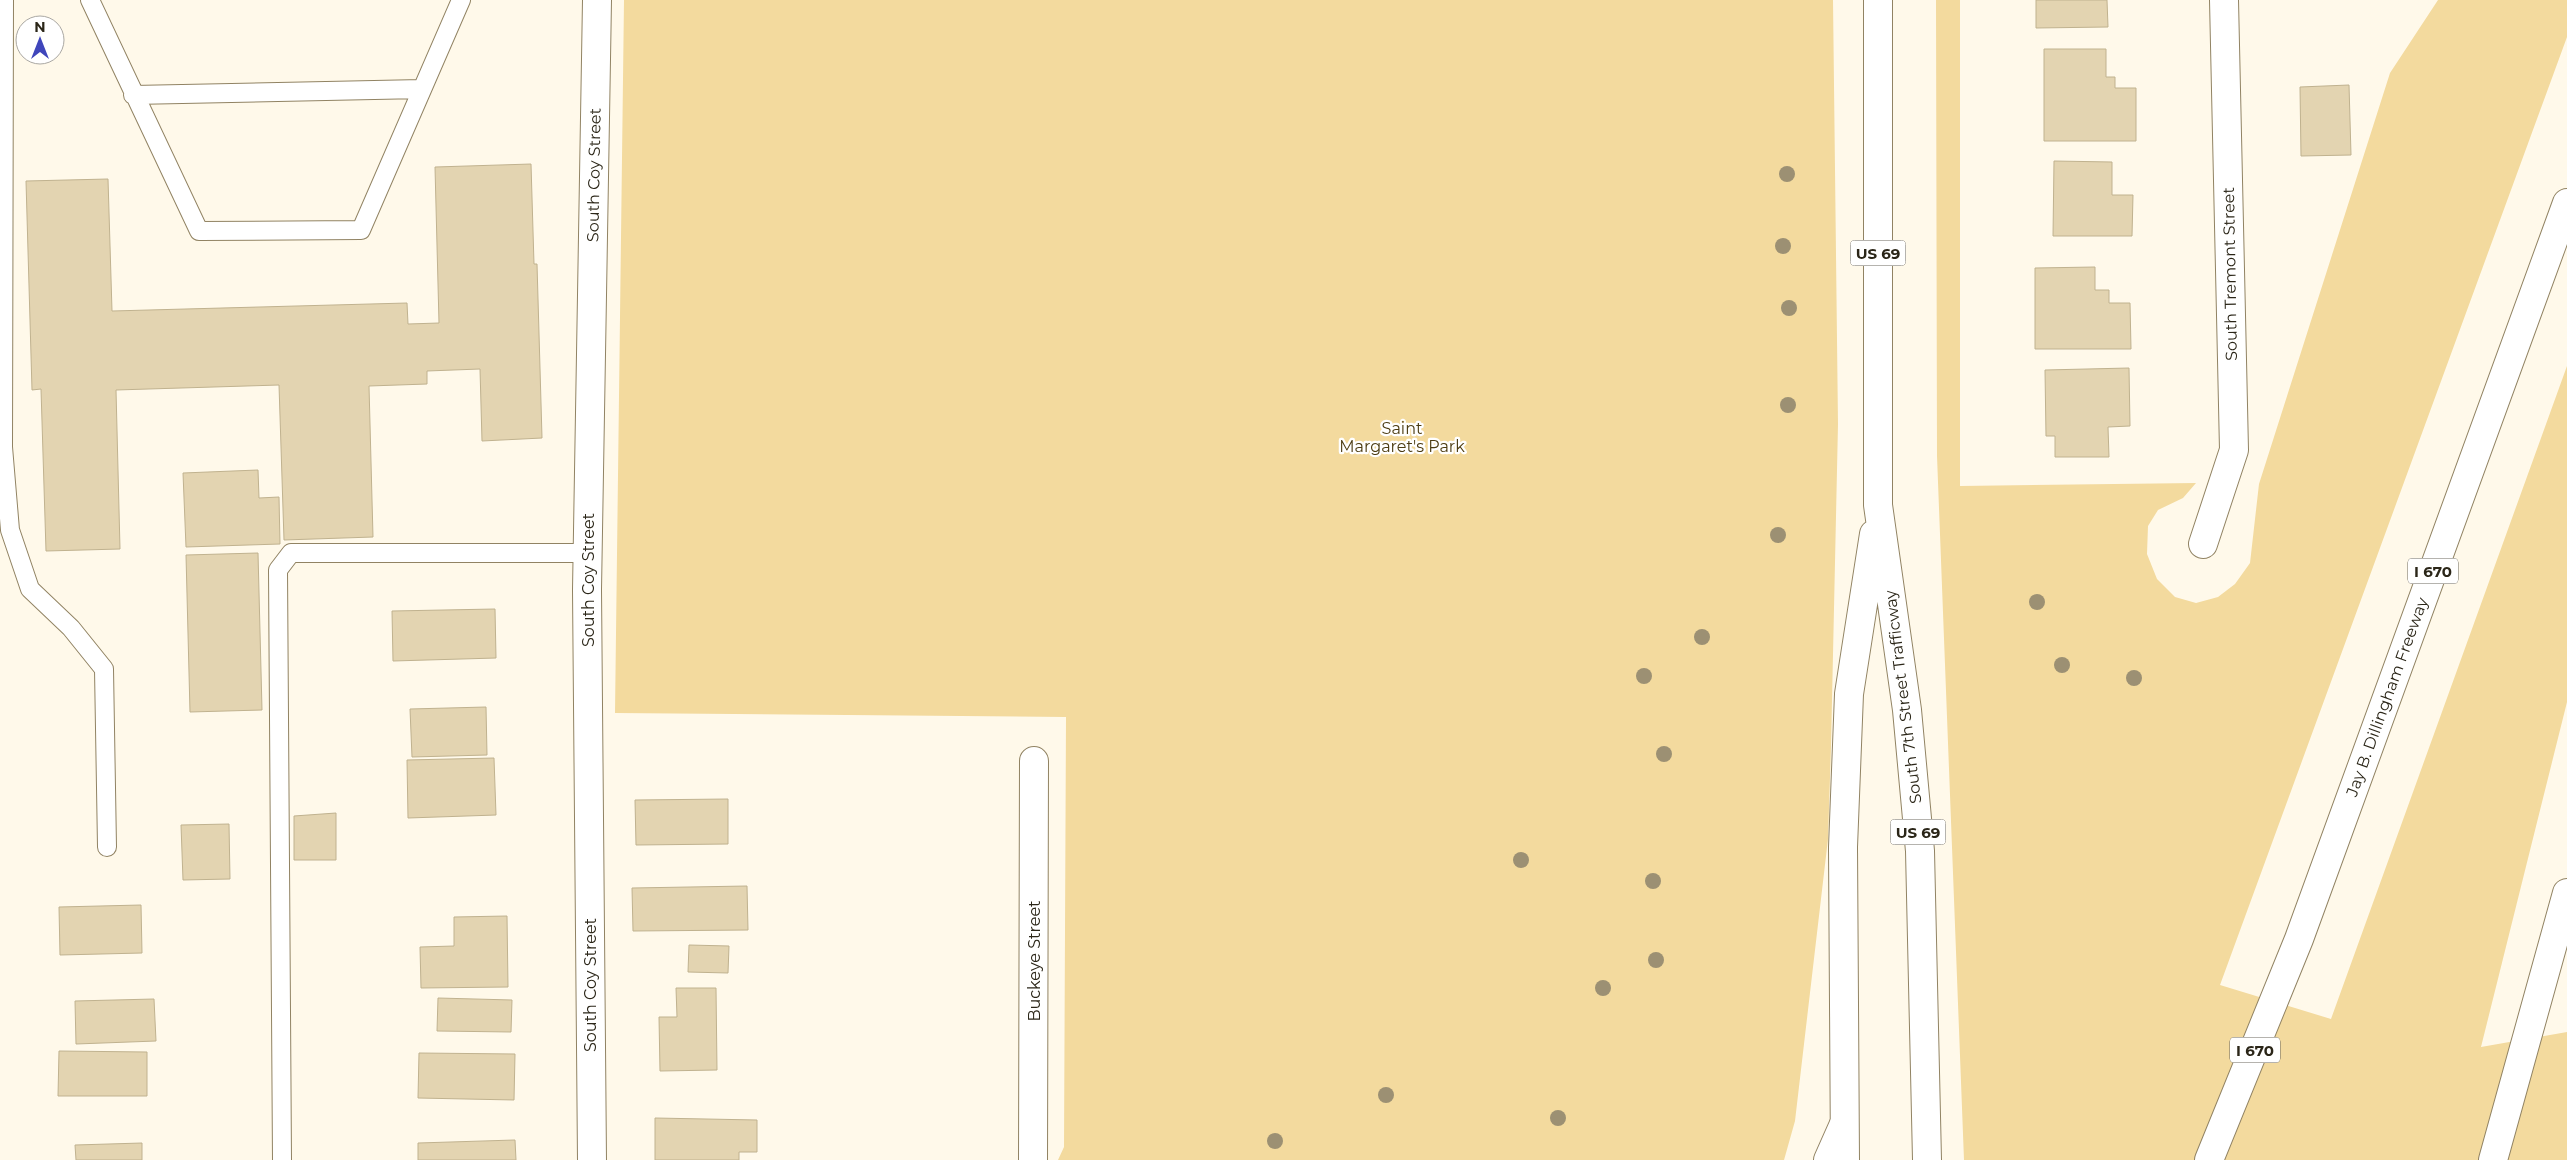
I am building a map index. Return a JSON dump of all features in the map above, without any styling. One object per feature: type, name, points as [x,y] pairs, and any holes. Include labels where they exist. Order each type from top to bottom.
[{"type":"main road","name":"South Coy Street","points":[[592,1160],[588,553],[596,0]]},
{"type":"main road","name":"South 7th Street Trafficway","points":[[1878,0],[1878,506],[1908,710],[1920,852],[1927,1160]]},
{"type":"main road","name":"South Tremont Street","points":[[2204,544],[2234,450],[2224,0]]},
{"type":"main road","name":"Jay B. Dillingham Freeway","points":[[2209,1160],[2299,939],[2567,203]]},
{"type":"main road","name":"South 7th Street Trafficway","points":[[1845,1160],[1842,847],[1849,694],[1878,506]]},
{"type":"main road","name":"Buckeye Street","points":[[1033,1160],[1034,761]]},
{"type":"main road","points":[[2494,1160],[2567,893]]},
{"type":"main road","name":"US 69","points":[[1828,1160],[1844,1124]]},
{"type":"lane","points":[[4,0],[3,447],[10,530],[30,589],[71,628],[104,669],[107,847]]},
{"type":"lane","points":[[90,0],[198,231],[361,230],[461,0]]},
{"type":"lane","points":[[133,94],[422,89]]},
{"type":"lane","points":[[282,1160],[278,570],[292,553],[588,553]]},
{"type":"green space","name":"Saint Margaret's Park","points":[[624,0],[1833,0],[1838,424],[1828,839],[1795,1121],[1784,1160],[1058,1160],[1064,1147],[1066,717],[615,713]]},
{"type":"green space","points":[[1936,0],[1960,0],[1960,486],[2196,483],[2183,498],[2158,510],[2148,526],[2147,554],[2157,579],[2175,597],[2196,603],[2218,597],[2235,584],[2250,563],[2259,484],[2390,73],[2438,0],[2567,0],[2567,37],[2220,985],[2331,1019],[2567,366],[2567,702],[2481,1047],[2567,1032],[2567,1160],[1964,1160],[1937,456]]},
{"type":"building","points":[[2036,0],[2107,0],[2108,27],[2036,28]]},
{"type":"building","points":[[2044,49],[2106,49],[2106,77],[2115,77],[2115,88],[2136,88],[2136,141],[2044,141]]},
{"type":"building","points":[[2349,85],[2351,155],[2301,156],[2300,87]]},
{"type":"building","points":[[2054,161],[2112,162],[2112,195],[2133,195],[2132,236],[2053,236]]},
{"type":"building","points":[[531,164],[534,264],[537,264],[542,438],[482,441],[480,369],[427,371],[427,384],[369,386],[373,537],[284,540],[279,385],[116,390],[120,549],[46,551],[41,389],[32,390],[26,181],[108,179],[112,311],[407,303],[408,324],[439,323],[435,167]]},
{"type":"building","points":[[2095,267],[2095,290],[2109,290],[2109,303],[2130,303],[2131,349],[2035,349],[2035,268]]},
{"type":"building","points":[[2129,368],[2130,426],[2108,427],[2109,457],[2055,457],[2055,436],[2046,436],[2045,370]]},
{"type":"building","points":[[258,470],[259,498],[279,497],[280,544],[186,547],[183,473]]},
{"type":"building","points":[[258,553],[262,710],[190,712],[186,555]]},
{"type":"building","points":[[495,609],[496,658],[393,661],[392,611]]},
{"type":"building","points":[[486,707],[487,755],[412,757],[410,709]]},
{"type":"building","points":[[494,758],[496,815],[408,818],[407,760]]},
{"type":"building","points":[[728,799],[728,844],[636,845],[635,800]]},
{"type":"building","points":[[336,813],[336,860],[294,860],[294,816]]},
{"type":"building","points":[[229,824],[230,879],[183,880],[181,825]]},
{"type":"building","points":[[747,886],[748,930],[633,931],[632,888]]},
{"type":"building","points":[[141,905],[142,953],[60,955],[59,907]]},
{"type":"building","points":[[507,916],[508,987],[421,988],[420,947],[454,946],[454,917]]},
{"type":"building","points":[[689,945],[729,946],[728,973],[688,972]]},
{"type":"building","points":[[676,988],[716,988],[717,1070],[660,1071],[659,1017],[677,1017]]},
{"type":"building","points":[[438,998],[512,1000],[511,1032],[437,1031]]},
{"type":"building","points":[[154,999],[156,1041],[76,1044],[75,1001]]},
{"type":"building","points":[[59,1051],[147,1052],[147,1096],[58,1096]]},
{"type":"building","points":[[419,1053],[515,1054],[514,1100],[418,1098]]},
{"type":"building","points":[[655,1118],[757,1120],[757,1152],[739,1152],[739,1160],[655,1160]]},
{"type":"building","points":[[515,1140],[516,1160],[418,1160],[418,1143]]},
{"type":"building","points":[[142,1143],[142,1160],[76,1160],[75,1145]]}]
